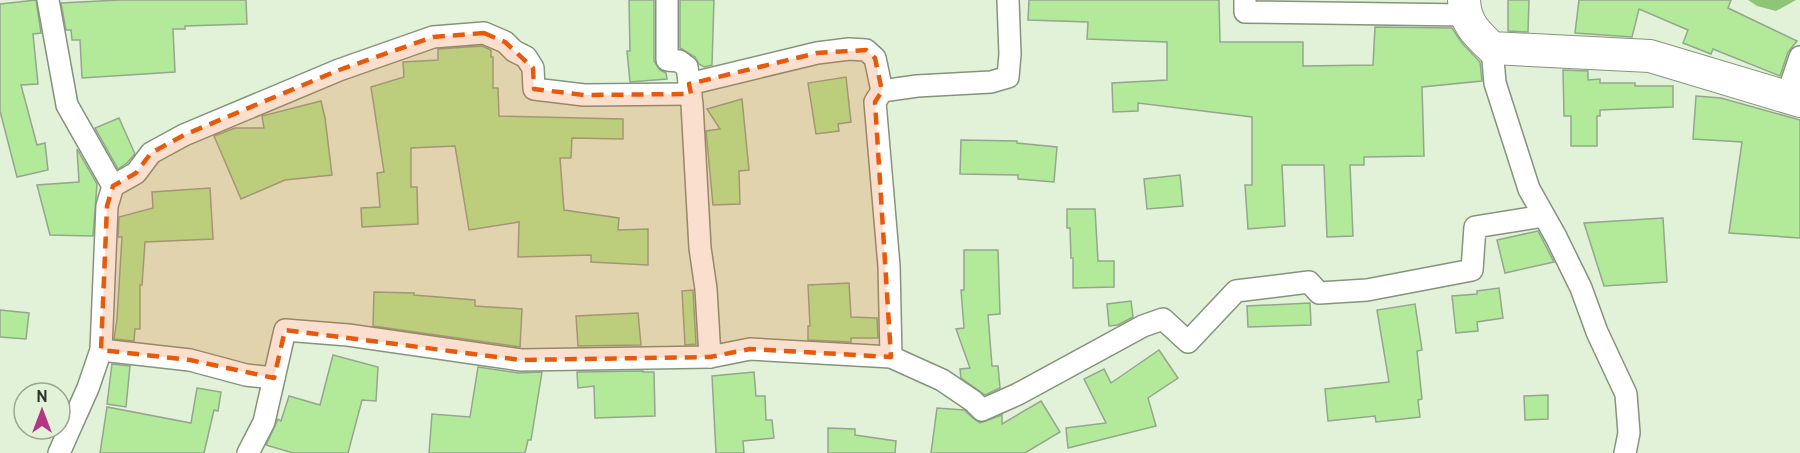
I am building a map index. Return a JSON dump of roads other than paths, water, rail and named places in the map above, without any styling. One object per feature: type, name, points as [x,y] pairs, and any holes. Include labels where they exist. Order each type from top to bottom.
[{"type":"street","points":[[48,0],[67,105],[113,186]]},
{"type":"street","points":[[667,0],[667,60],[679,61],[687,67],[690,89],[710,357]]},
{"type":"street","points":[[882,91],[916,86],[991,82],[1008,76],[1010,54],[1008,0]]},
{"type":"street","points":[[1245,0],[1245,12],[1464,7],[1478,35],[1492,48],[1650,56],[1793,99],[1800,57]]},
{"type":"street","points":[[58,453],[88,388],[101,350],[107,206],[113,186],[136,173],[151,153],[184,135],[339,70],[433,38],[484,33],[504,42],[525,57],[533,68],[534,89],[584,95],[690,89],[817,53],[849,49],[866,50],[875,58],[882,91],[875,102],[889,266],[891,357]]},
{"type":"street","points":[[1492,48],[1495,83],[1528,189],[1581,288],[1597,332],[1626,394],[1629,433],[1625,453]]},
{"type":"street","points":[[248,453],[264,422],[285,330],[348,335],[521,360],[710,357],[750,349],[891,357],[942,380],[973,400],[982,410],[1018,394],[1143,326],[1163,319],[1188,342],[1236,291],[1309,282],[1319,292],[1367,290],[1472,270],[1475,227],[1544,216]]},
{"type":"street","points":[[101,350],[190,360],[246,375],[274,378]]}]
